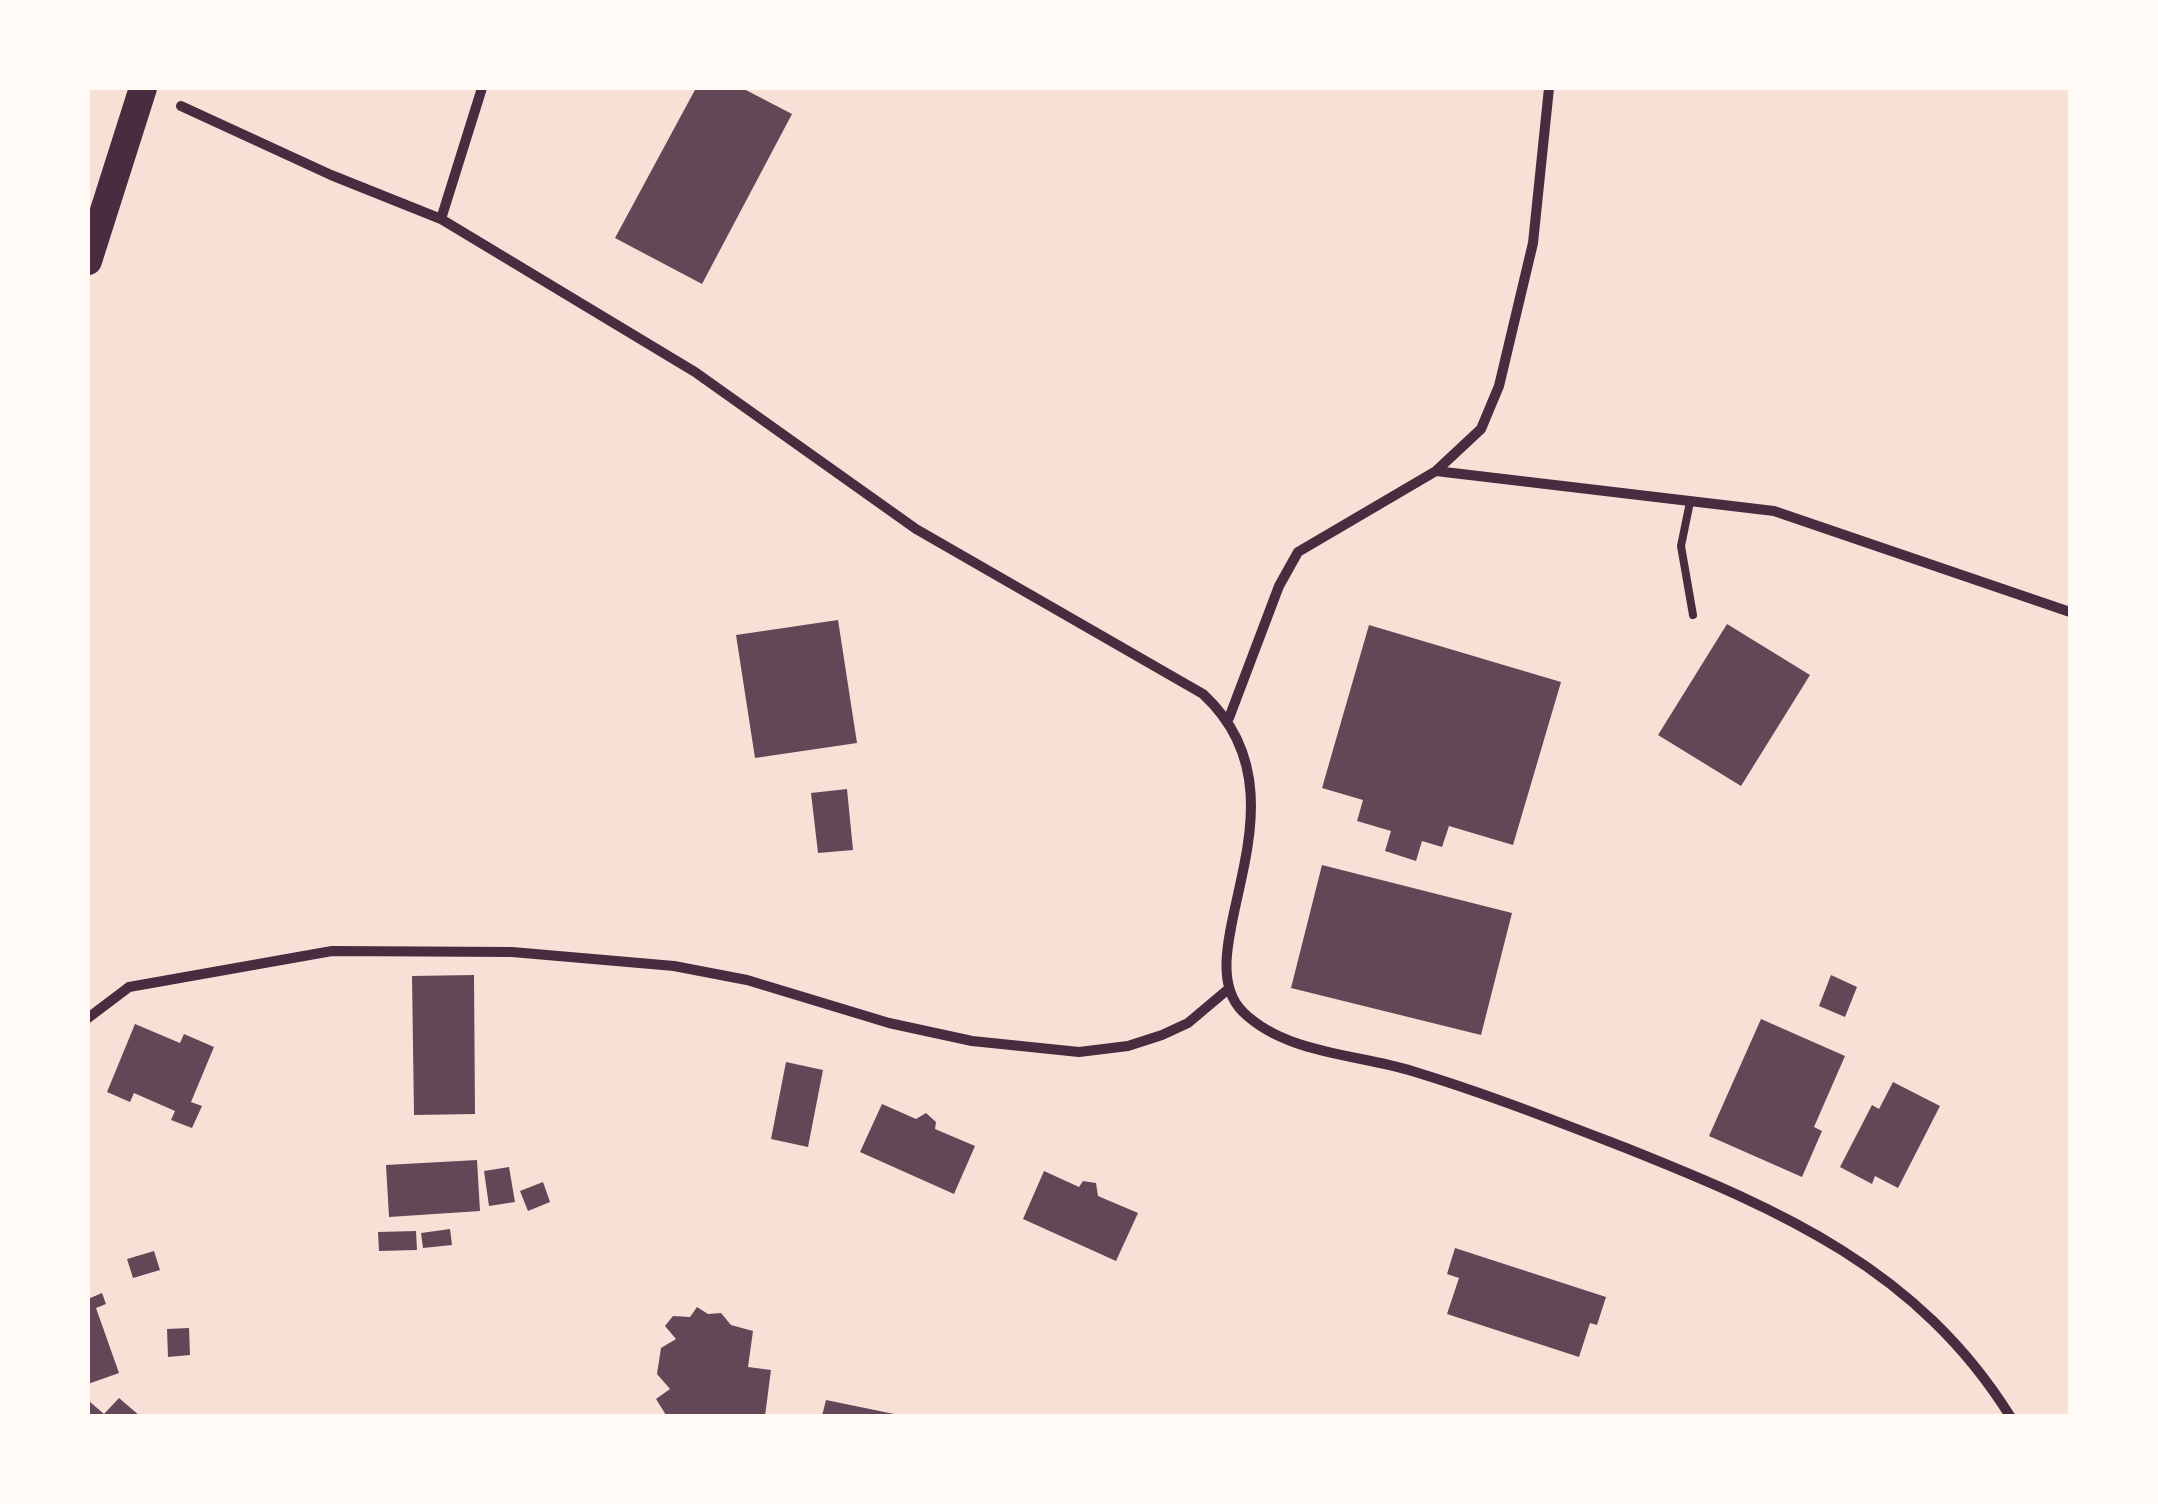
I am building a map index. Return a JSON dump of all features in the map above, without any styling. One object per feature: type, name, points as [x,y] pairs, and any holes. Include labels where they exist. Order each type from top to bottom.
[{"type":"highway","points":[[88,261],[143,88]]},
{"type":"street","points":[[441,219],[482,88]]},
{"type":"street","points":[[1229,718],[1279,586],[1298,552],[1436,471],[1462,452],[1481,430],[1499,386],[1533,242],[1549,88]]},
{"type":"street","points":[[181,106],[331,175],[441,219],[694,372],[916,529],[1203,694],[1229,718],[1244,747],[1253,793],[1242,890],[1224,959],[1226,990],[1243,1012],[1278,1036],[1416,1072],[1554,1120],[1787,1215],[1852,1256],[1955,1339],[2010,1416]]},
{"type":"street","points":[[1436,471],[1774,511],[2070,612]]},
{"type":"street","points":[[88,1018],[129,987],[332,951],[512,952],[674,966],[746,980],[889,1023],[972,1041],[1079,1052],[1128,1046],[1162,1035],[1188,1023],[1226,990]]},
{"type":"lane","points":[[1690,502],[1682,546],[1693,615]]},
{"type":"building","points":[[696,88],[742,88],[792,114],[702,284],[615,238]]},
{"type":"building","points":[[838,620],[857,743],[755,758],[736,635]]},
{"type":"building","points":[[1727,624],[1810,675],[1741,786],[1658,735]]},
{"type":"building","points":[[1369,625],[1561,682],[1513,845],[1449,826],[1442,847],[1422,841],[1416,861],[1385,851],[1391,831],[1357,821],[1363,800],[1322,788]]},
{"type":"building","points":[[847,789],[853,850],[818,853],[811,793]]},
{"type":"building","points":[[1322,865],[1512,913],[1481,1035],[1291,988]]},
{"type":"building","points":[[474,975],[475,1114],[414,1115],[412,976]]},
{"type":"building","points":[[1831,975],[1857,987],[1845,1017],[1819,1006]]},
{"type":"building","points":[[1761,1019],[1845,1056],[1814,1127],[1822,1131],[1802,1177],[1709,1136]]},
{"type":"building","points":[[135,1024],[180,1043],[184,1034],[214,1047],[191,1102],[202,1106],[192,1128],[171,1120],[175,1111],[134,1093],[130,1102],[107,1092]]},
{"type":"building","points":[[786,1062],[823,1070],[808,1147],[771,1139]]},
{"type":"building","points":[[1893,1082],[1940,1106],[1898,1188],[1875,1176],[1872,1184],[1840,1167],[1872,1105],[1879,1109]]},
{"type":"building","points":[[882,1104],[916,1119],[926,1113],[936,1122],[935,1129],[975,1146],[954,1194],[860,1152]]},
{"type":"building","points":[[477,1160],[480,1211],[389,1217],[386,1165]]},
{"type":"building","points":[[509,1167],[515,1202],[489,1206],[484,1171]]},
{"type":"building","points":[[1044,1171],[1079,1187],[1083,1181],[1096,1183],[1098,1196],[1138,1213],[1116,1261],[1023,1219]]},
{"type":"building","points":[[543,1182],[550,1202],[528,1211],[520,1191]]},
{"type":"building","points":[[450,1229],[452,1245],[423,1248],[421,1233]]},
{"type":"building","points":[[416,1231],[417,1250],[379,1251],[378,1232]]},
{"type":"building","points":[[1455,1248],[1606,1297],[1597,1325],[1590,1323],[1579,1357],[1447,1314],[1459,1278],[1447,1274]]},
{"type":"building","points":[[154,1251],[160,1270],[133,1278],[127,1259]]},
{"type":"building","points":[[102,1293],[106,1304],[96,1308],[119,1373],[88,1384],[88,1299]]},
{"type":"building","points":[[697,1307],[708,1314],[721,1313],[731,1325],[753,1331],[748,1367],[771,1370],[765,1416],[666,1415],[656,1399],[670,1389],[657,1374],[661,1348],[676,1339],[665,1326],[673,1316],[690,1317]]},
{"type":"building","points":[[189,1328],[190,1355],[168,1357],[167,1329]]},
{"type":"building","points":[[119,1398],[140,1416],[88,1416],[89,1401],[104,1414]]},
{"type":"building","points":[[826,1400],[899,1415],[899,1416],[822,1416]]}]
